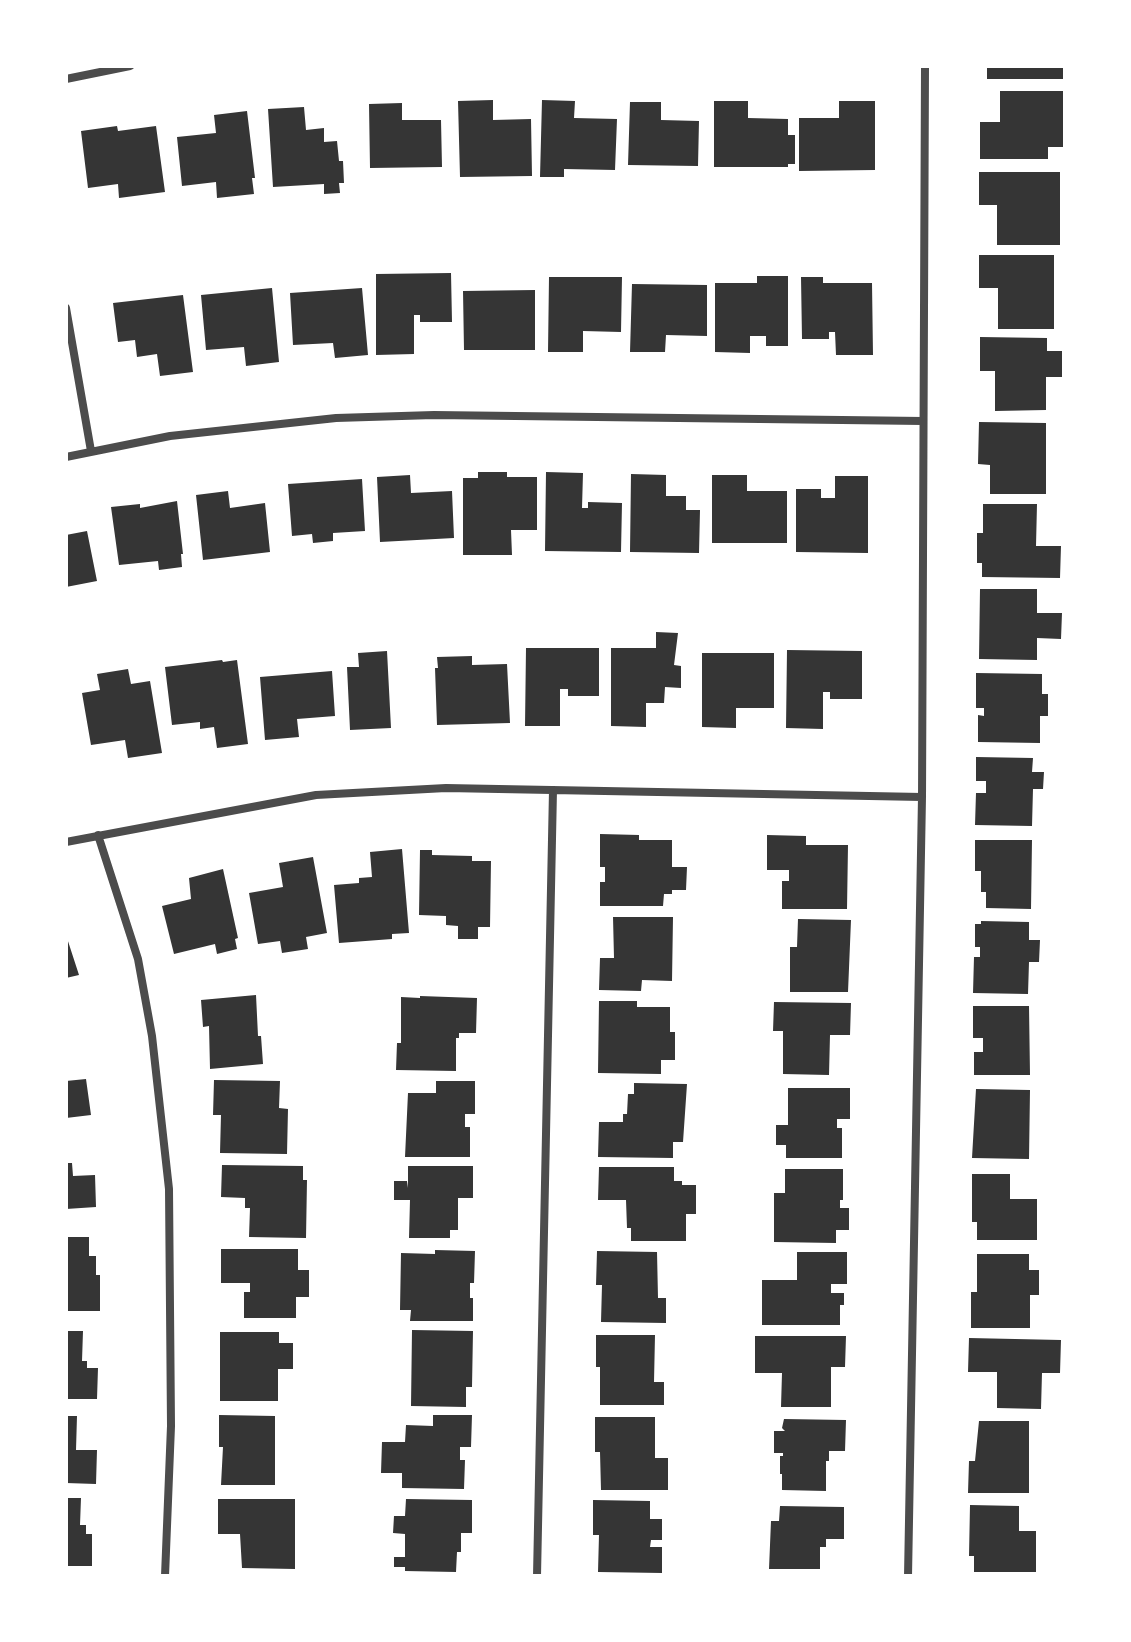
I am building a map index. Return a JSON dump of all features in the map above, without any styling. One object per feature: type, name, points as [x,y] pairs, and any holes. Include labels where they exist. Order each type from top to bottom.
[{"type":"street","points":[[66,79],[130,66]]},
{"type":"street","points":[[908,1576],[922,797],[925,66]]},
{"type":"street","points":[[66,308],[91,451]]},
{"type":"street","points":[[66,457],[170,436],[350,417],[434,415],[923,421]]},
{"type":"street","points":[[66,842],[316,795],[446,788],[922,797]]},
{"type":"street","points":[[537,1576],[553,790]]},
{"type":"street","points":[[98,835],[138,959],[152,1036],[169,1189],[171,1426],[165,1576]]},
{"type":"building","points":[[987,66],[1064,66],[1064,79],[987,79]]},
{"type":"building","points":[[1000,91],[1063,91],[1063,147],[1048,147],[1048,159],[980,159],[980,122],[1000,122]]},
{"type":"building","points":[[493,100],[493,120],[531,119],[532,176],[460,177],[458,101]]},
{"type":"building","points":[[542,100],[575,101],[574,118],[617,119],[615,170],[564,169],[564,177],[540,177]]},
{"type":"building","points":[[714,101],[748,101],[748,118],[788,119],[788,135],[795,135],[795,164],[788,164],[788,167],[714,167]]},
{"type":"building","points":[[839,101],[875,101],[875,170],[799,171],[799,118],[839,118]]},
{"type":"building","points":[[630,102],[661,102],[661,120],[699,121],[698,166],[628,165]]},
{"type":"building","points":[[402,103],[402,120],[441,120],[442,167],[370,168],[369,104]]},
{"type":"building","points":[[304,107],[306,130],[324,128],[324,142],[337,141],[339,161],[343,161],[344,183],[339,183],[340,193],[324,194],[324,184],[273,187],[268,109]]},
{"type":"building","points":[[247,111],[254,194],[217,198],[216,182],[182,186],[177,137],[216,133],[214,115]]},
{"type":"building","points":[[117,126],[118,131],[156,126],[165,192],[119,198],[118,184],[88,188],[81,131]]},
{"type":"building","points":[[979,172],[1060,172],[1060,245],[997,245],[997,205],[979,205]]},
{"type":"building","points":[[979,255],[1054,255],[1054,329],[998,329],[998,288],[979,288]]},
{"type":"building","points":[[451,273],[452,322],[420,322],[420,315],[414,315],[414,354],[376,355],[376,274]]},
{"type":"building","points":[[757,276],[788,276],[788,346],[766,346],[766,336],[750,336],[750,353],[715,352],[715,283],[757,283]]},
{"type":"building","points":[[549,277],[622,277],[621,332],[583,331],[583,352],[548,352]]},
{"type":"building","points":[[801,277],[823,277],[823,283],[872,283],[873,355],[836,355],[835,332],[829,332],[829,339],[802,339]]},
{"type":"building","points":[[632,284],[707,285],[707,336],[666,335],[665,352],[630,352]]},
{"type":"building","points":[[272,288],[279,362],[246,366],[244,347],[206,350],[201,295]]},
{"type":"building","points":[[362,288],[368,355],[335,358],[333,343],[293,345],[290,293]]},
{"type":"building","points":[[535,290],[535,350],[464,350],[463,291]]},
{"type":"building","points":[[183,295],[193,372],[160,376],[157,354],[137,357],[135,340],[118,342],[113,303]]},
{"type":"building","points":[[980,337],[1047,338],[1047,351],[1062,351],[1062,377],[1046,377],[1046,410],[995,411],[995,371],[980,371]]},
{"type":"building","points":[[979,422],[1046,423],[1046,494],[990,494],[990,465],[978,464]]},
{"type":"building","points":[[478,472],[507,472],[507,477],[537,477],[537,530],[511,530],[512,555],[463,555],[463,478],[478,478]]},
{"type":"building","points":[[546,472],[583,473],[582,508],[588,508],[588,502],[622,503],[621,552],[545,551]]},
{"type":"building","points":[[631,474],[666,475],[666,496],[686,496],[686,510],[700,510],[699,553],[630,552]]},
{"type":"building","points":[[410,475],[411,493],[452,491],[454,538],[380,542],[377,477]]},
{"type":"building","points":[[712,475],[747,475],[747,491],[787,491],[787,543],[712,543]]},
{"type":"building","points":[[835,476],[868,476],[868,553],[796,552],[796,489],[821,489],[821,498],[835,498]]},
{"type":"building","points":[[362,479],[365,531],[333,533],[333,541],[313,543],[312,534],[292,536],[288,484]]},
{"type":"building","points":[[228,491],[230,508],[265,503],[270,552],[203,560],[196,495]]},
{"type":"building","points":[[177,501],[182,567],[159,570],[158,561],[119,565],[111,507],[140,504],[140,508]]},
{"type":"building","points":[[983,504],[1037,504],[1036,546],[1061,546],[1060,578],[982,577],[982,563],[977,563],[977,533],[983,533]]},
{"type":"building","points":[[87,531],[97,581],[66,587],[66,535]]},
{"type":"building","points":[[980,589],[1037,589],[1037,613],[1062,613],[1061,639],[1037,638],[1037,660],[979,659]]},
{"type":"building","points":[[656,632],[678,633],[674,665],[681,666],[681,688],[665,687],[664,703],[646,703],[646,727],[611,726],[611,648],[656,648]]},
{"type":"building","points":[[526,648],[599,648],[599,696],[568,696],[568,689],[560,689],[560,726],[525,726]]},
{"type":"building","points":[[787,650],[862,651],[862,699],[830,699],[830,692],[823,692],[823,729],[786,728]]},
{"type":"building","points":[[387,651],[391,728],[350,730],[347,667],[359,667],[358,653]]},
{"type":"building","points":[[702,653],[774,653],[774,708],[736,708],[736,728],[702,727]]},
{"type":"building","points":[[472,656],[472,665],[507,664],[510,723],[437,725],[437,657]]},
{"type":"building","points":[[237,660],[248,744],[217,748],[214,727],[200,729],[200,722],[172,725],[165,667]]},
{"type":"building","points":[[128,669],[131,684],[150,681],[162,753],[128,758],[125,740],[91,745],[82,693],[100,690],[97,674]]},
{"type":"building","points":[[332,671],[335,716],[297,719],[299,737],[265,740],[260,677]]},
{"type":"building","points":[[976,673],[1042,674],[1042,694],[1048,694],[1048,716],[1040,716],[1040,743],[978,742],[978,715],[984,716],[984,708],[976,708]]},
{"type":"building","points":[[976,757],[1033,758],[1032,772],[1044,772],[1043,789],[1033,789],[1032,826],[975,825],[976,793],[986,793],[986,781],[976,781]]},
{"type":"building","points":[[600,834],[639,835],[639,840],[672,840],[672,867],[687,867],[686,890],[672,890],[672,894],[664,894],[663,906],[600,906],[600,882],[605,882],[605,867],[600,867]]},
{"type":"building","points":[[767,835],[806,836],[806,845],[848,845],[847,909],[782,909],[782,881],[789,881],[789,870],[767,870]]},
{"type":"building","points":[[975,840],[1032,840],[1031,909],[986,908],[986,892],[981,892],[981,871],[975,871]]},
{"type":"building","points":[[402,849],[409,933],[392,934],[392,939],[339,943],[334,885],[359,883],[359,878],[372,877],[370,852]]},
{"type":"building","points":[[420,850],[432,850],[432,855],[472,856],[472,861],[491,861],[490,927],[478,927],[478,939],[458,939],[458,926],[446,925],[446,916],[419,915]]},
{"type":"building","points":[[313,857],[327,933],[306,937],[308,949],[282,953],[280,941],[258,944],[249,893],[283,887],[279,863]]},
{"type":"building","points":[[223,869],[238,938],[235,939],[237,949],[217,954],[215,944],[174,954],[162,906],[191,899],[189,878]]},
{"type":"building","points":[[613,917],[673,917],[672,981],[642,980],[641,991],[599,990],[600,958],[614,958]]},
{"type":"building","points":[[798,919],[851,920],[848,992],[790,992],[790,947],[797,947]]},
{"type":"building","points":[[981,921],[1029,922],[1029,940],[1040,940],[1039,962],[1029,962],[1028,994],[973,993],[974,957],[980,957],[980,947],[975,947],[975,924],[981,924]]},
{"type":"building","points":[[66,935],[79,975],[66,978]]},
{"type":"building","points":[[256,995],[263,1064],[210,1069],[209,1026],[203,1027],[201,1000]]},
{"type":"building","points":[[401,997],[477,998],[476,1033],[459,1033],[459,1038],[456,1038],[456,1071],[396,1070],[397,1043],[401,1043]]},
{"type":"building","points":[[599,1001],[637,1001],[637,1007],[670,1007],[670,1032],[675,1032],[675,1060],[661,1060],[661,1074],[598,1073]]},
{"type":"building","points":[[774,1002],[851,1003],[850,1035],[830,1035],[829,1075],[783,1074],[783,1031],[773,1031]]},
{"type":"building","points":[[973,1006],[1029,1006],[1030,1075],[974,1075],[974,1052],[983,1052],[983,1038],[973,1038]]},
{"type":"building","points":[[86,1079],[91,1115],[66,1118],[66,1081]]},
{"type":"building","points":[[214,1080],[280,1081],[279,1108],[288,1109],[287,1154],[220,1153],[221,1115],[213,1115]]},
{"type":"building","points":[[436,1081],[475,1081],[475,1114],[465,1114],[465,1127],[470,1127],[470,1157],[405,1157],[408,1093],[436,1093]]},
{"type":"building","points":[[634,1083],[687,1084],[683,1142],[673,1142],[673,1158],[598,1157],[599,1122],[623,1122],[623,1114],[627,1114],[628,1094],[634,1094]]},
{"type":"building","points":[[788,1088],[850,1088],[850,1119],[837,1119],[837,1128],[842,1128],[842,1158],[786,1158],[786,1145],[776,1145],[776,1125],[788,1125]]},
{"type":"building","points":[[976,1089],[1030,1090],[1029,1159],[972,1158]]},
{"type":"building","points":[[66,1163],[72,1163],[73,1176],[95,1175],[96,1207],[66,1209]]},
{"type":"building","points":[[222,1165],[303,1166],[303,1180],[307,1180],[306,1238],[249,1237],[250,1208],[245,1208],[245,1198],[221,1197]]},
{"type":"building","points":[[408,1166],[473,1166],[473,1198],[458,1198],[458,1230],[450,1230],[450,1238],[409,1238],[410,1200],[394,1200],[394,1181],[407,1181],[408,1188]]},
{"type":"building","points":[[599,1167],[674,1167],[674,1181],[682,1181],[682,1185],[696,1185],[696,1214],[686,1214],[686,1241],[631,1241],[626,1200],[598,1200]]},
{"type":"building","points":[[785,1169],[843,1169],[840,1208],[849,1208],[849,1230],[836,1230],[836,1243],[774,1242],[774,1193],[785,1193]]},
{"type":"building","points":[[972,1174],[1010,1174],[1010,1199],[1037,1199],[1037,1240],[977,1240],[977,1222],[972,1222]]},
{"type":"building","points":[[66,1237],[89,1237],[89,1256],[96,1256],[96,1275],[100,1275],[100,1311],[66,1311]]},
{"type":"building","points":[[221,1249],[298,1249],[298,1270],[309,1270],[309,1297],[296,1297],[296,1318],[244,1318],[244,1292],[250,1292],[250,1283],[221,1283]]},
{"type":"building","points":[[435,1250],[475,1251],[474,1283],[470,1283],[473,1321],[410,1321],[411,1310],[400,1310],[401,1253],[435,1254]]},
{"type":"building","points":[[597,1251],[657,1252],[658,1298],[666,1298],[666,1323],[601,1322],[602,1285],[596,1285]]},
{"type":"building","points":[[797,1252],[847,1252],[847,1284],[831,1284],[831,1293],[844,1293],[844,1305],[840,1305],[840,1325],[762,1325],[762,1280],[797,1280]]},
{"type":"building","points":[[977,1254],[1029,1254],[1029,1270],[1039,1270],[1039,1295],[1030,1295],[1030,1328],[971,1328],[971,1292],[977,1292]]},
{"type":"building","points":[[412,1330],[473,1331],[472,1387],[466,1387],[466,1407],[411,1406]]},
{"type":"building","points":[[66,1331],[83,1331],[82,1361],[87,1361],[87,1368],[98,1368],[97,1399],[66,1399]]},
{"type":"building","points":[[220,1332],[279,1332],[279,1343],[293,1343],[293,1369],[278,1369],[278,1401],[220,1401]]},
{"type":"building","points":[[596,1335],[655,1335],[654,1382],[664,1382],[664,1405],[600,1405]]},
{"type":"building","points":[[755,1336],[846,1336],[845,1367],[831,1367],[831,1407],[781,1407],[782,1373],[755,1373]]},
{"type":"building","points":[[969,1338],[1061,1340],[1060,1373],[1042,1373],[1041,1409],[997,1408],[997,1372],[968,1372]]},
{"type":"building","points":[[219,1415],[275,1416],[275,1485],[221,1485],[223,1447],[219,1447]]},
{"type":"building","points":[[433,1415],[472,1415],[471,1447],[460,1447],[460,1460],[465,1460],[464,1489],[402,1488],[402,1473],[381,1473],[382,1442],[405,1442],[406,1425],[433,1426]]},
{"type":"building","points":[[66,1416],[77,1416],[76,1450],[97,1450],[96,1484],[66,1483]]},
{"type":"building","points":[[595,1417],[655,1417],[655,1458],[668,1458],[668,1490],[601,1490],[600,1452],[595,1452]]},
{"type":"building","points":[[784,1419],[846,1420],[845,1451],[829,1451],[829,1461],[826,1461],[826,1491],[782,1490],[780,1456],[783,1453],[774,1453],[774,1431],[785,1431],[782,1428]]},
{"type":"building","points":[[979,1421],[1029,1421],[1029,1493],[968,1493],[969,1461],[975,1461]]},
{"type":"building","points":[[66,1498],[81,1498],[80,1525],[86,1525],[86,1534],[92,1534],[92,1566],[66,1566]]},
{"type":"building","points":[[218,1499],[295,1499],[295,1569],[242,1568],[240,1534],[218,1534]]},
{"type":"building","points":[[406,1499],[472,1500],[472,1533],[461,1533],[461,1552],[457,1552],[456,1572],[405,1571],[405,1567],[394,1567],[394,1557],[405,1557],[405,1534],[393,1533],[394,1516],[405,1516]]},
{"type":"building","points":[[593,1500],[650,1501],[650,1519],[662,1519],[662,1540],[651,1540],[650,1547],[662,1547],[662,1573],[598,1572],[599,1535],[593,1535]]},
{"type":"building","points":[[970,1505],[1019,1506],[1019,1531],[1036,1531],[1036,1572],[974,1572],[974,1556],[969,1556]]},
{"type":"building","points":[[780,1506],[844,1507],[844,1539],[826,1539],[826,1547],[820,1547],[820,1569],[769,1569],[771,1521],[779,1521]]}]
